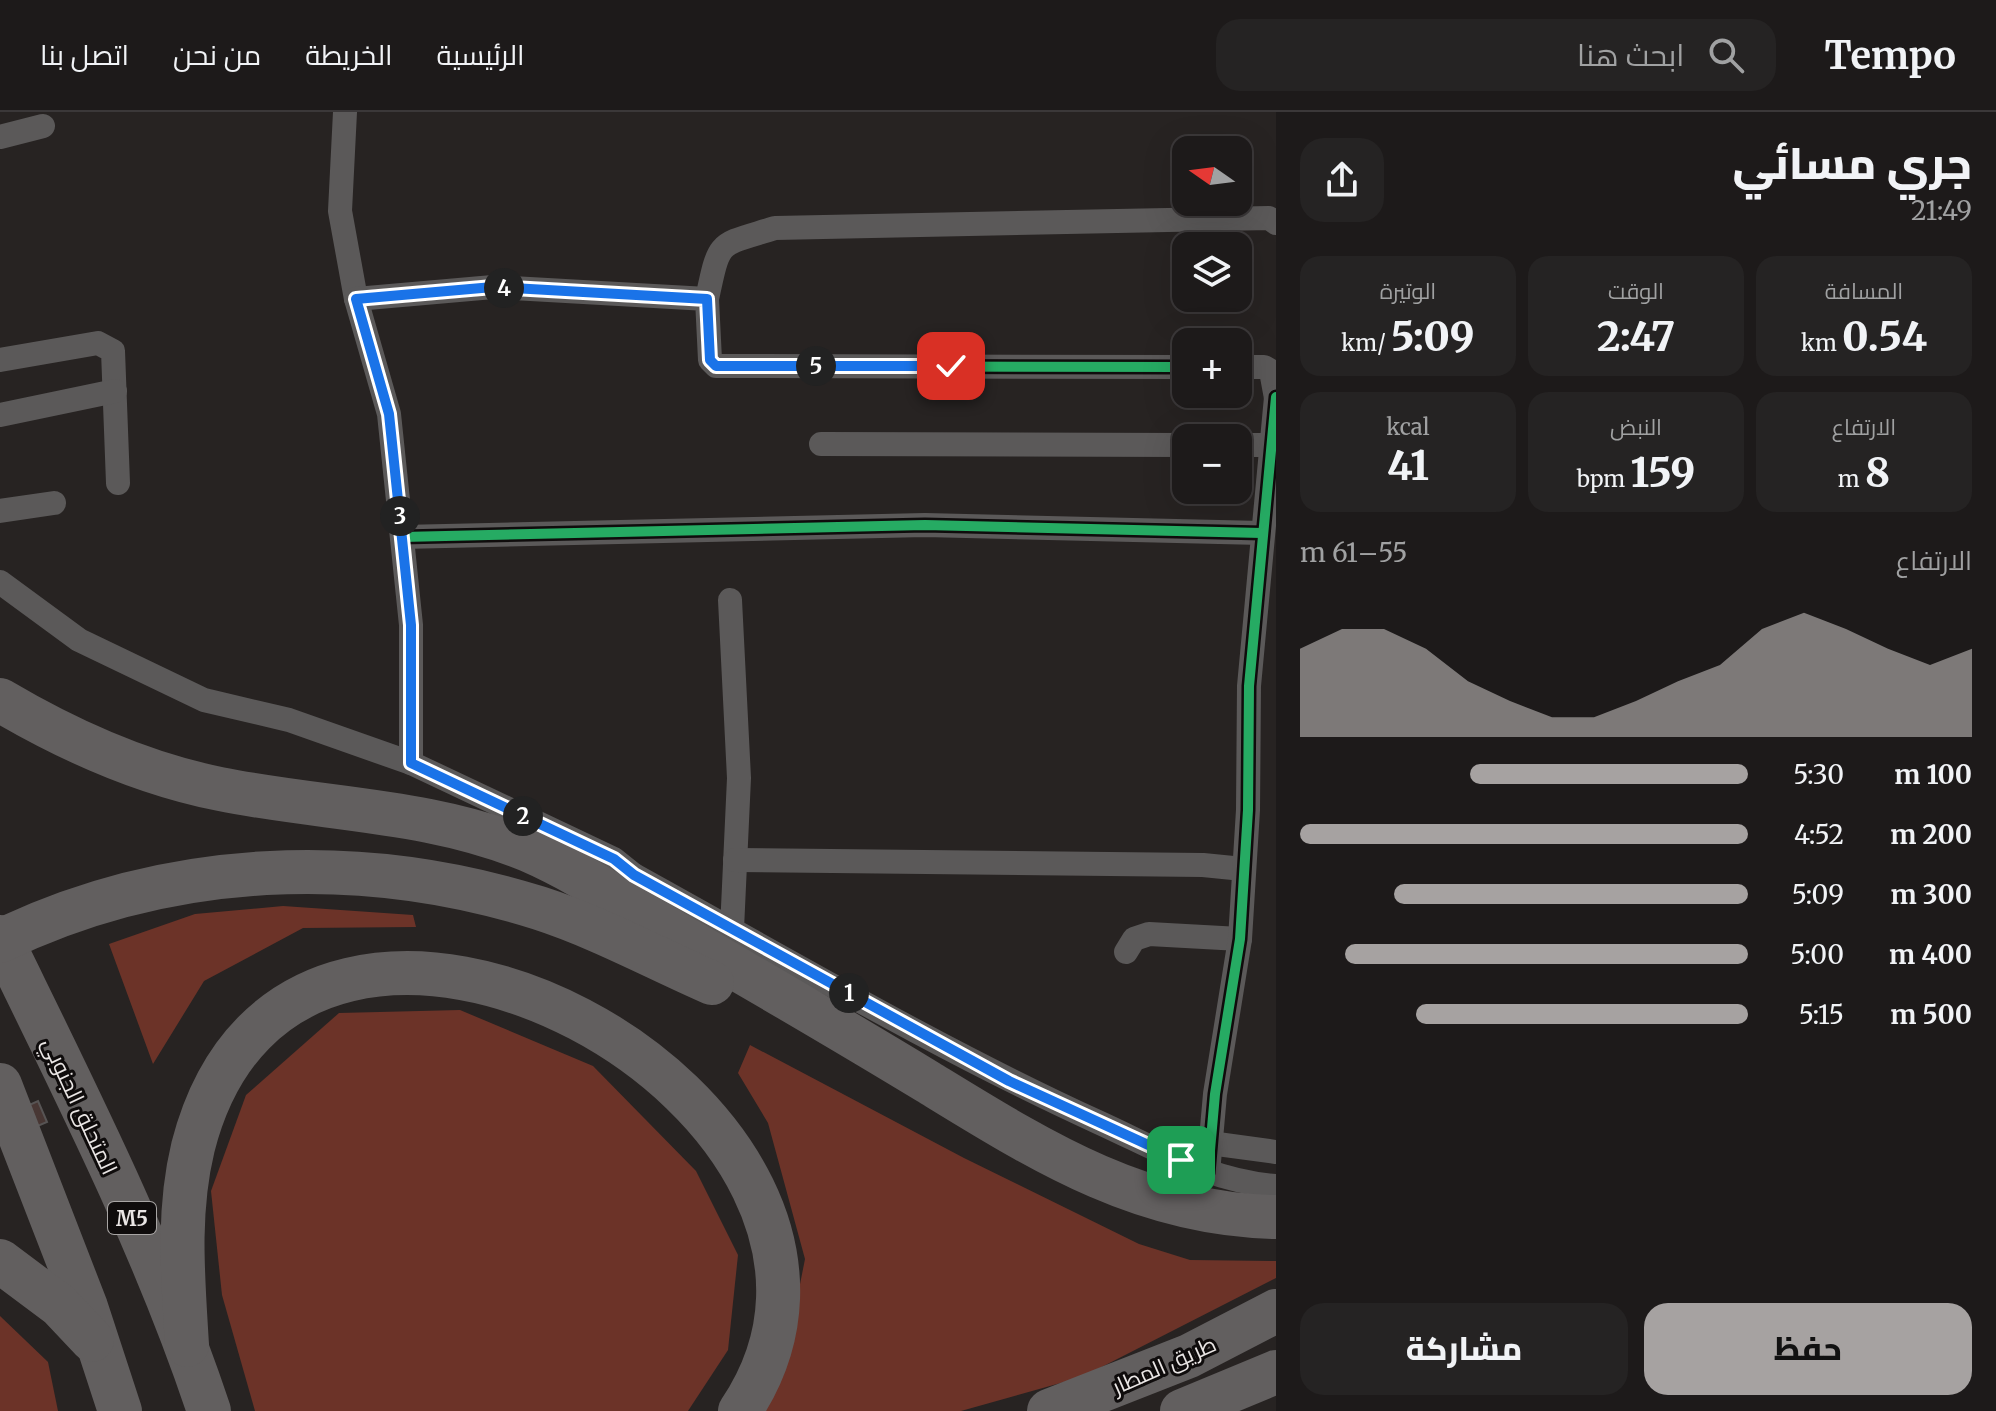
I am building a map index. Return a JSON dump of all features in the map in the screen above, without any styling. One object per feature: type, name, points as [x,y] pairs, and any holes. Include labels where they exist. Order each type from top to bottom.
[{"type":"highway","points":[[0,700],[115,756],[206,785],[407,815],[502,840],[638,894],[863,1043],[1051,1157],[1092,1176],[1177,1204],[1276,1217]]},
{"type":"highway","points":[[0,939],[77,908],[139,890],[208,877],[275,871],[410,878],[541,909],[772,1008],[863,1043]]},
{"type":"highway","name":"المتحلق الجنوبي","points":[[0,939],[187,1345],[209,1411]]},
{"type":"highway","points":[[187,1345],[181,1230],[185,1187],[208,1105],[227,1066],[254,1034],[283,1009],[316,992],[389,973],[426,973],[499,987],[581,1018],[655,1066],[687,1096],[715,1130],[759,1206],[771,1243],[777,1281],[775,1319],[767,1357],[752,1393],[740,1411]]},
{"type":"highway","points":[[0,1085],[18,1124],[86,1307],[120,1411]]},
{"type":"highway","points":[[0,1152],[47,1254],[86,1307]]},
{"type":"highway","points":[[0,1261],[59,1305],[102,1351]]},
{"type":"highway","name":"طريق المطار","points":[[1049,1411],[1189,1356],[1276,1311]]},
{"type":"highway","points":[[1182,1411],[1276,1372]]},
{"type":"street","points":[[345,112],[340,211],[356,299],[389,414],[411,625],[411,763]]},
{"type":"street","points":[[0,137],[43,126]]},
{"type":"street","points":[[1172,367],[716,366],[710,360],[707,299],[717,252],[723,244],[775,228],[1269,218],[1276,223]]},
{"type":"street","points":[[356,299],[493,287],[707,299]]},
{"type":"street","points":[[0,360],[98,343],[113,351],[118,483]]},
{"type":"street","points":[[1252,367],[1264,367],[1273,360]]},
{"type":"street","points":[[1208,1173],[1240,939],[1248,810],[1249,686],[1276,398],[1273,360]]},
{"type":"street","points":[[0,415],[115,391]]},
{"type":"street","points":[[821,444],[1172,445]]},
{"type":"street","points":[[1252,445],[1271,445]]},
{"type":"street","points":[[0,511],[54,503]]},
{"type":"street","points":[[402,537],[925,525],[1262,533]]},
{"type":"street","points":[[0,582],[79,640],[204,700],[289,720],[411,763],[614,859],[638,894],[732,929],[1009,1081],[1208,1173],[1250,1184],[1276,1186]]},
{"type":"street","points":[[730,600],[738,762],[732,929]]},
{"type":"street","points":[[735,860],[1203,865],[1243,869]]},
{"type":"street","points":[[1126,952],[1134,939],[1149,934],[1240,939]]},
{"type":"street","points":[[1210,1143],[1276,1152]]},
{"type":"shaded area","points":[[283,906],[413,915],[416,927],[303,928],[204,981],[153,1064],[109,944],[195,914]]},
{"type":"shaded area","points":[[460,1010],[593,1066],[696,1171],[738,1255],[728,1350],[688,1411],[255,1411],[222,1295],[211,1191],[246,1095],[339,1013]]},
{"type":"shaded area","points":[[750,1045],[964,1158],[1139,1244],[1190,1260],[1276,1261],[1276,1278],[1082,1377],[961,1411],[764,1411],[783,1370],[805,1259],[768,1123],[738,1073]]},
{"type":"shaded area","points":[[0,1316],[48,1362],[58,1411],[0,1411]]},
{"type":"building","points":[[38,1101],[47,1122],[0,1142],[0,1118]]},
{"type":"cycle path","points":[[356,299],[493,287],[707,299],[710,360],[716,366],[1172,367]]},
{"type":"cycle path","points":[[1208,1173],[1215,1094],[1240,939],[1248,810],[1249,686],[1276,397]]},
{"type":"cycle path","points":[[402,537],[925,525],[1262,533]]},
{"type":"route","points":[[951,366],[716,366],[710,360],[707,299],[493,287],[356,299],[389,414],[411,625],[411,763],[614,859],[634,875],[1009,1081],[1181,1160]]}]
